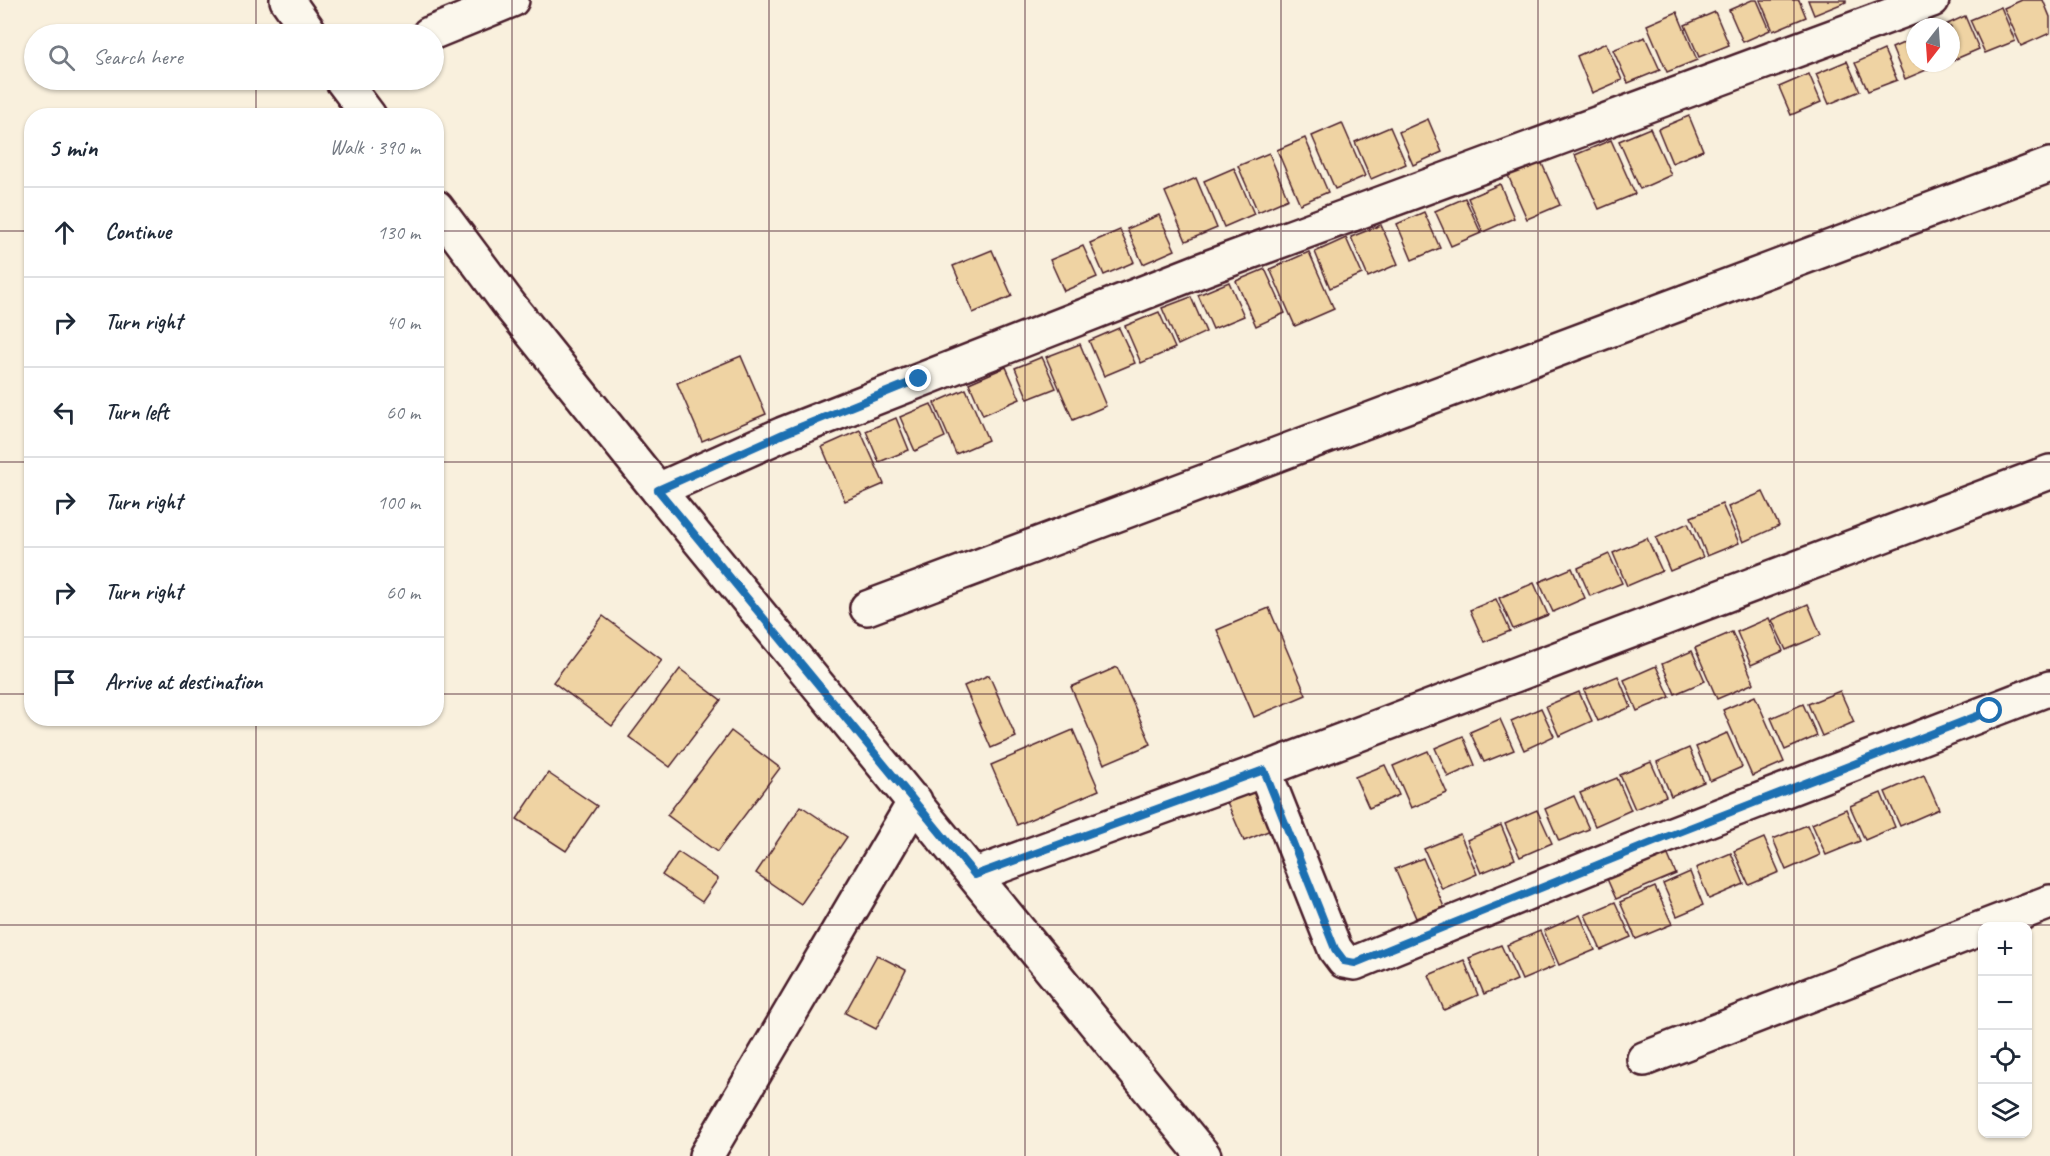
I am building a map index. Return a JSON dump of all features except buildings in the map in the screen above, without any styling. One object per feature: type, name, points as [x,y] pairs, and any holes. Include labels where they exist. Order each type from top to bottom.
[{"type":"street","points":[[287,0],[304,24]]},
{"type":"street","points":[[444,28],[512,0]]},
{"type":"street","points":[[658,490],[783,434],[1193,273],[1932,0]]},
{"type":"street","points":[[350,90],[363,108]]},
{"type":"street","points":[[867,608],[2050,165]]},
{"type":"street","points":[[444,218],[511,307],[658,490],[1204,1156]]},
{"type":"street","points":[[975,875],[1264,770],[2050,472]]},
{"type":"street","points":[[1264,770],[1335,949],[1344,961],[1355,963],[1669,836],[2050,688]]},
{"type":"street","points":[[706,1156],[915,801]]},
{"type":"street","points":[[2000,922],[2050,902]]},
{"type":"street","points":[[1644,1059],[1978,930]]},
{"type":"route","points":[[919,379],[783,434],[658,490],[975,875],[1264,770],[1292,846],[1335,949],[1344,961],[1355,963],[1669,836],[1990,711]]}]
